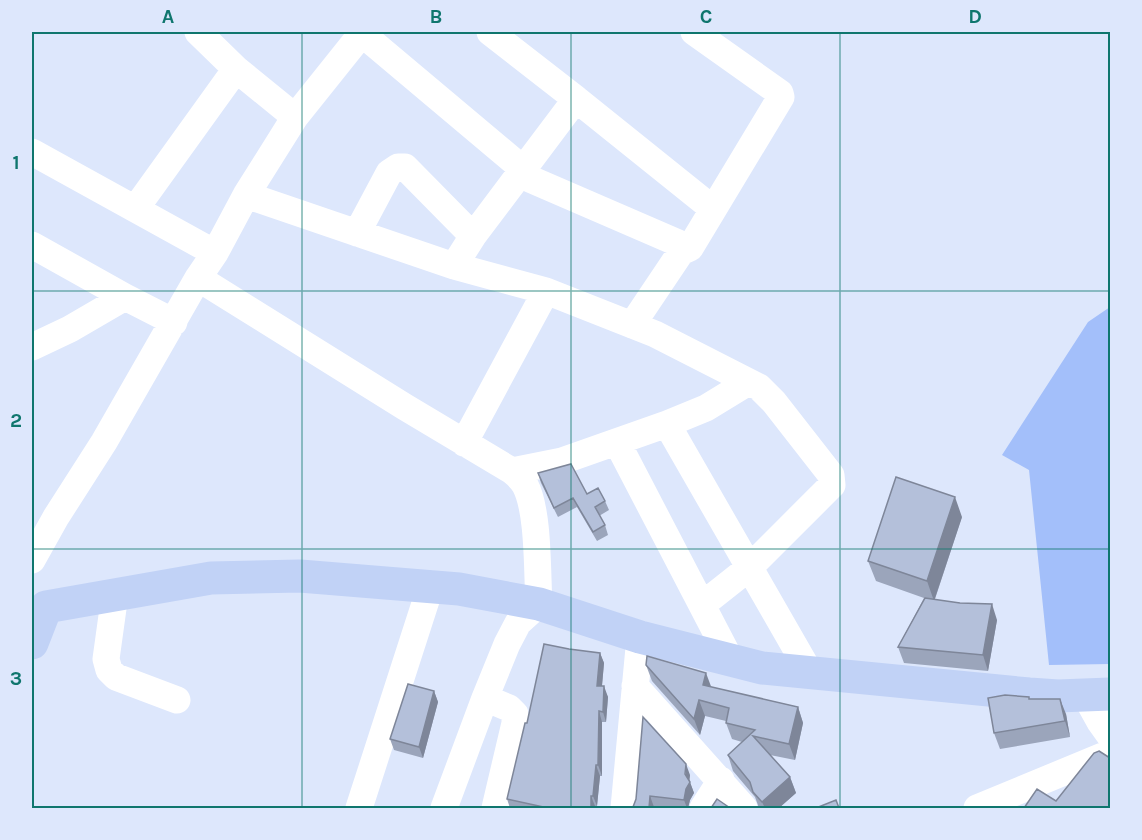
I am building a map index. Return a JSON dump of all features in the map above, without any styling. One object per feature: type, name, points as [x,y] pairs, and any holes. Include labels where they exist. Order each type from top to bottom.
[{"type":"main road","points":[[32,643],[39,610],[115,594],[222,577],[300,576],[459,589],[538,604],[640,637],[762,669],[1029,694],[1098,695]]},
{"type":"street","points":[[32,560],[56,517],[104,442],[198,278],[215,253],[246,195],[295,117],[362,32],[523,169],[530,179],[678,243],[682,248],[681,252]]},
{"type":"street","points":[[490,32],[713,209]]},
{"type":"street","points":[[632,325],[681,252],[690,248],[781,97],[780,93],[694,32]]},
{"type":"street","points":[[206,34],[236,69],[295,117]]},
{"type":"street","points":[[136,208],[236,69]]},
{"type":"street","points":[[454,266],[473,236],[576,99]]},
{"type":"street","points":[[32,152],[215,253]]},
{"type":"street","points":[[357,232],[389,173],[398,167],[405,167],[473,236]]},
{"type":"street","points":[[246,195],[454,266],[546,291],[632,325],[699,355],[747,383],[759,387],[774,402],[833,478],[832,485],[750,567],[702,604]]},
{"type":"street","points":[[32,245],[174,322]]},
{"type":"street","points":[[198,278],[512,471],[523,482],[533,510],[538,604],[518,623],[485,698],[444,808]]},
{"type":"street","points":[[464,442],[546,291]]},
{"type":"street","points":[[32,347],[70,329],[125,297]]},
{"type":"street","points":[[512,471],[562,461],[667,424],[706,408],[747,383]]},
{"type":"street","points":[[667,424],[750,567],[790,642],[810,673]]},
{"type":"street","points":[[617,442],[731,661]]},
{"type":"street","points":[[360,808],[430,588]]},
{"type":"street","points":[[115,594],[105,659],[109,670],[116,677],[177,700]]},
{"type":"street","points":[[624,808],[640,637]]},
{"type":"street","points":[[635,686],[744,808]]},
{"type":"street","points":[[1098,695],[1100,722],[1110,736]]},
{"type":"street","points":[[485,698],[509,708],[515,714],[515,723],[495,808]]},
{"type":"street","points":[[977,808],[1110,753]]},
{"type":"street","points":[[702,808],[721,780]]},
{"type":"shaded area","points":[[1110,307],[1110,664],[1049,665],[1029,470],[1002,455],[1088,322]]},
{"type":"building","points":[[571,464],[587,494],[598,488],[605,501],[595,507],[605,525],[593,532],[573,498],[554,508],[538,473]]},
{"type":"building","points":[[896,477],[955,497],[927,581],[868,561]]},
{"type":"building","points":[[925,598],[960,603],[992,604],[983,655],[898,647]]},
{"type":"building","points":[[544,644],[600,653],[597,686],[604,686],[603,712],[599,711],[598,765],[596,765],[591,808],[548,808],[507,799],[525,723],[527,723]]},
{"type":"building","points":[[647,656],[706,673],[703,685],[798,707],[789,744],[753,736],[790,777],[762,802],[753,792],[750,782],[728,755],[755,730],[726,723],[729,708],[699,700],[694,719],[646,665]]},
{"type":"building","points":[[408,684],[434,691],[419,747],[390,739]]},
{"type":"building","points":[[1005,695],[1029,697],[1029,699],[1060,699],[1065,721],[994,733],[988,698]]},
{"type":"building","points":[[643,717],[686,764],[685,774],[690,782],[684,800],[650,796],[649,808],[629,808],[633,807],[636,799]]},
{"type":"building","points":[[1099,751],[1110,758],[1110,808],[1024,808],[1037,789],[1056,801],[1094,753]]},
{"type":"building","points":[[717,799],[730,808],[711,808]]},
{"type":"building","points":[[836,800],[839,808],[816,808]]}]
